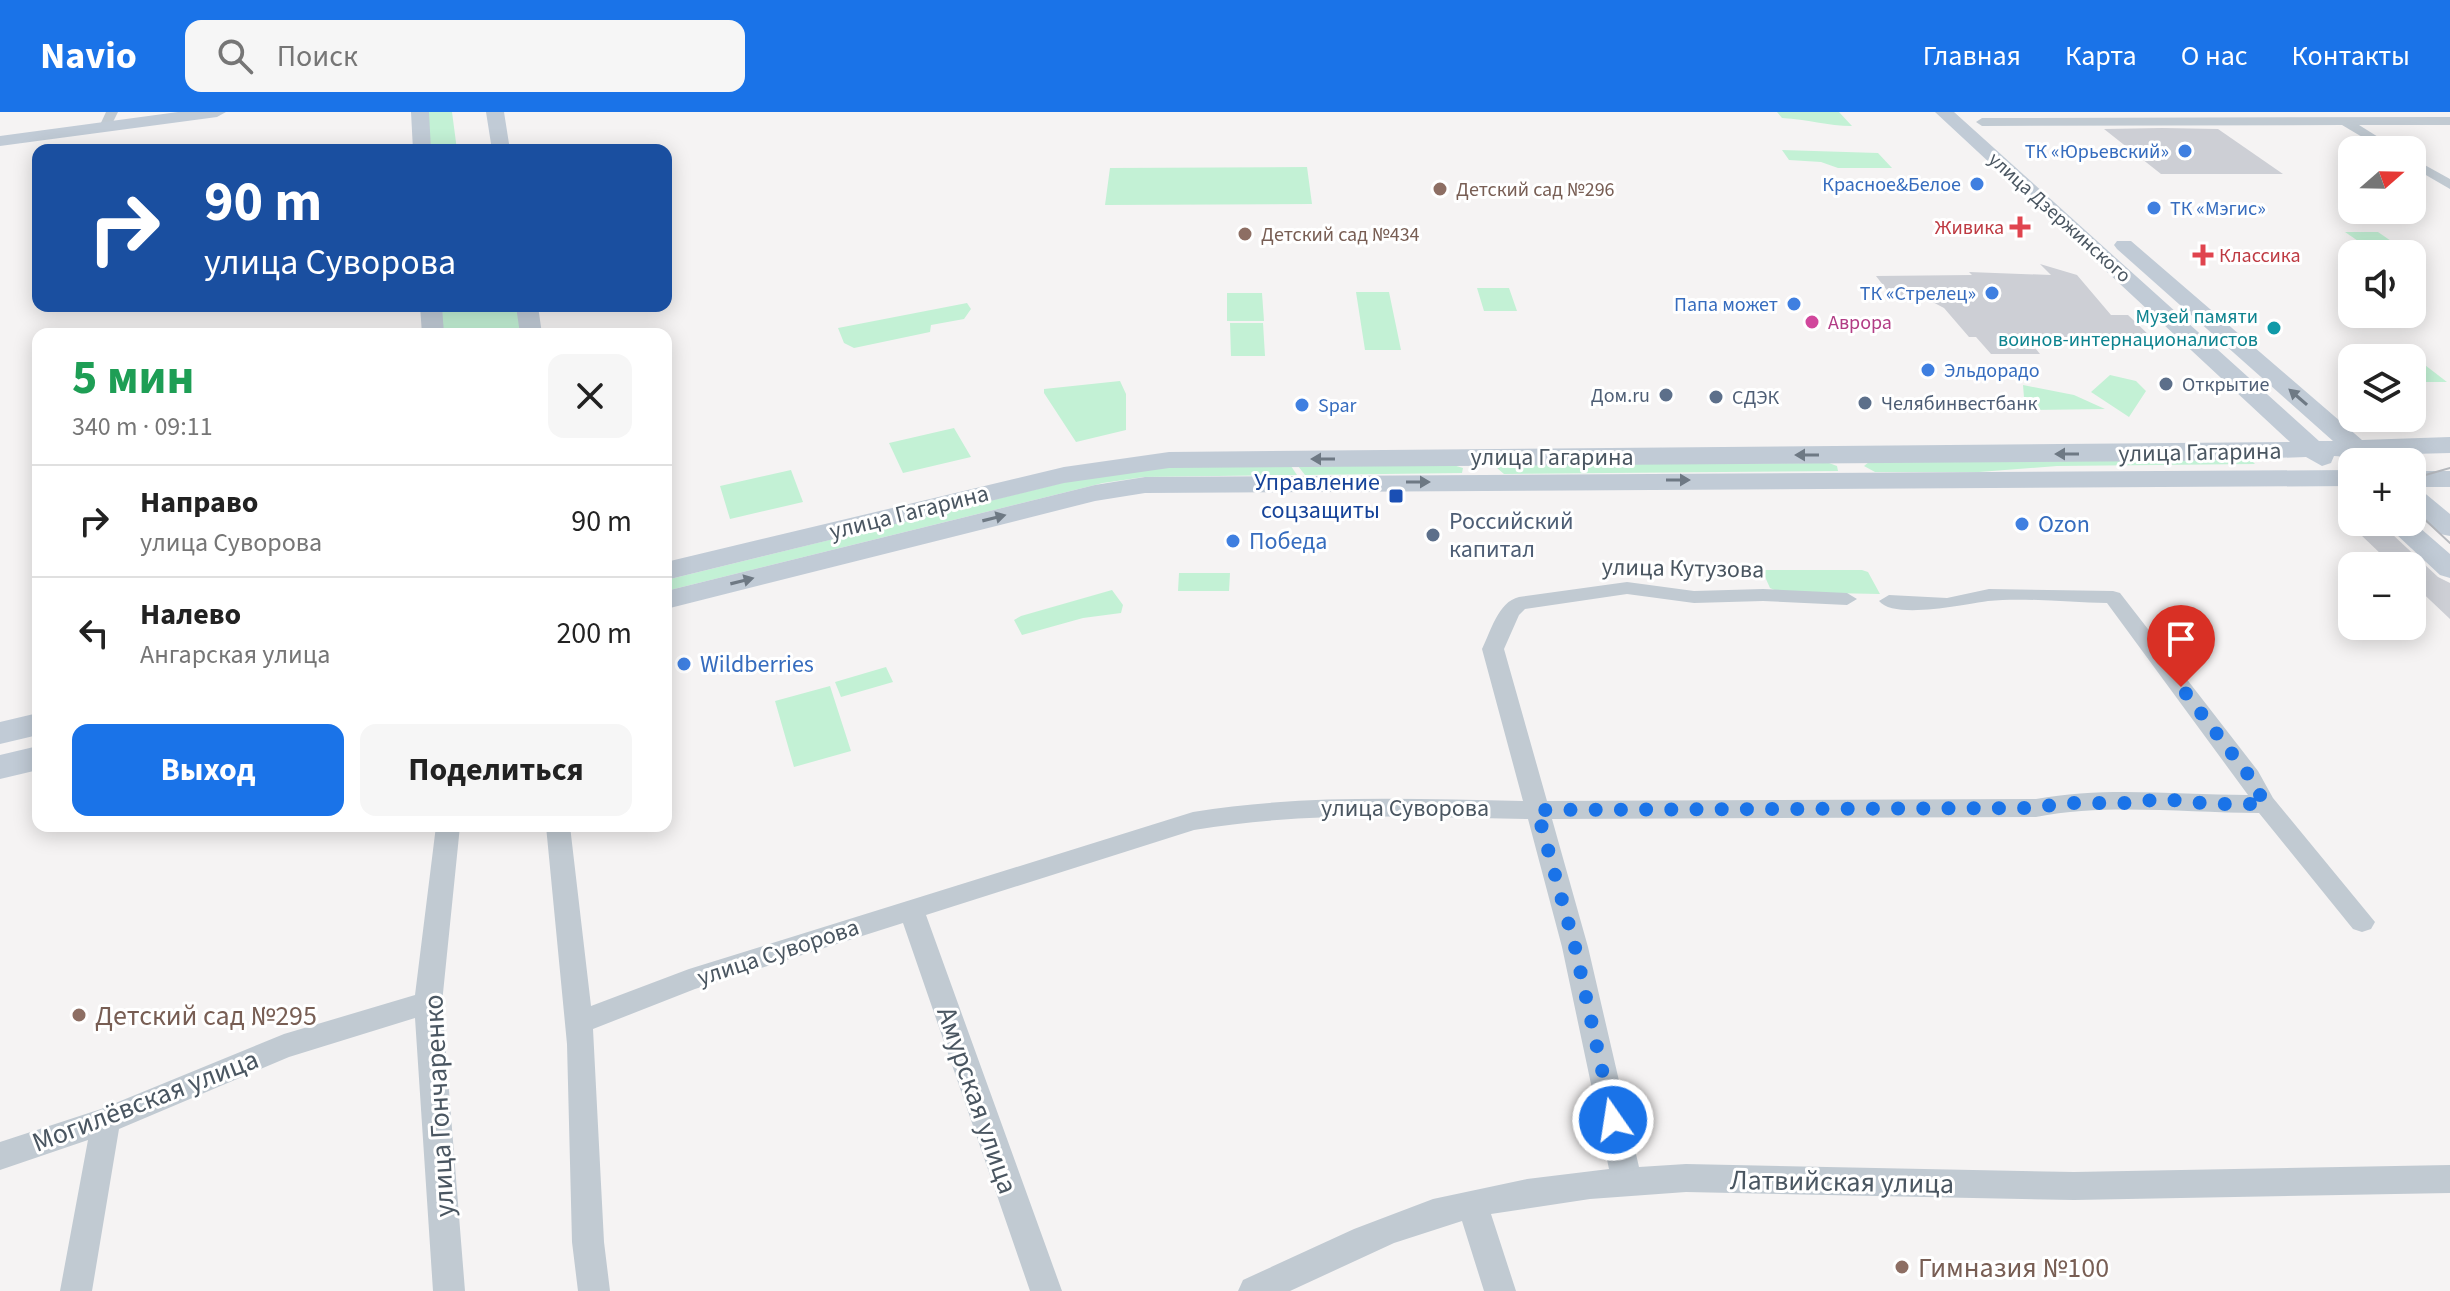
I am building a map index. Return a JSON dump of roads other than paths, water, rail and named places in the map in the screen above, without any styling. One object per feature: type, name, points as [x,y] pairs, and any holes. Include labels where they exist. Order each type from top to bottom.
[{"type":"main road","points":[[0,141],[108,120],[217,112]]},
{"type":"main road","points":[[420,112],[422,144]]},
{"type":"main road","points":[[495,112],[500,144]]},
{"type":"main road","name":"улица Дзержинского","points":[[1963,117],[2085,211]]},
{"type":"main road","name":"улица Дзержинского","points":[[1963,117],[2023,183],[2338,470]]},
{"type":"main road","points":[[2023,183],[2052,183]]},
{"type":"main road","name":"улица Дзержинского","points":[[2107,231],[2356,448]]},
{"type":"main road","name":"улица Гагарина","points":[[2424,448],[2450,445]]},
{"type":"main road","name":"улица Гагарина","points":[[672,599],[1129,487],[1844,455],[2313,450],[2338,452]]},
{"type":"main road","points":[[1844,455],[1859,479]]},
{"type":"main road","name":"улица Гагарина","points":[[672,570],[1048,479],[1117,465],[1194,459],[1478,470],[1859,479],[2338,480]]},
{"type":"main road","points":[[2426,479],[2450,479]]},
{"type":"main road","points":[[2426,508],[2450,528]]},
{"type":"main road","points":[[2413,536],[2450,569]]},
{"type":"main road","points":[[0,733],[32,725]]},
{"type":"main road","points":[[0,767],[32,759]]},
{"type":"street","points":[[1963,117],[2450,121]]},
{"type":"street","points":[[2345,121],[2370,136]]},
{"type":"street","points":[[2426,170],[2450,185]]},
{"type":"street","name":"улица Кутузова","points":[[1537,810],[1493,649],[1510,612],[1519,603],[1627,588],[1694,597],[1763,595],[1847,599]]},
{"type":"street","points":[[1889,601],[1947,604],[1989,595],[2113,597],[2250,777],[2265,804],[2362,922]]},
{"type":"street","name":"улица Суворова","points":[[578,1023],[689,980],[1193,821],[1238,812],[1350,806],[1537,810],[2036,808],[2063,803],[2124,803],[2163,799],[2212,804],[2265,804]]},
{"type":"street","points":[[1537,810],[1575,947],[1627,1181]]},
{"type":"street","name":"улица Гончаренко","points":[[447,832],[428,1003],[449,1291]]},
{"type":"street","points":[[559,832],[578,1023],[588,1242],[594,1291]]},
{"type":"street","name":"Амурская улица","points":[[911,910],[1046,1291]]},
{"type":"street","name":"Могилёвская улица","points":[[0,1156],[106,1121],[284,1046],[428,1003]]},
{"type":"street","points":[[76,1291],[106,1121]]},
{"type":"street","name":"Латвийская улица","points":[[1254,1291],[1431,1214],[1531,1192],[1627,1181],[1686,1178],[2074,1186],[2450,1179]]},
{"type":"street","points":[[1472,1204],[1500,1291]]},
{"type":"tram line","points":[[2426,475],[2450,468]]},
{"type":"tram line","points":[[2426,520],[2450,543]]},
{"type":"place","name":"ТК «Юрьевский»","points":[[2185,151]]},
{"type":"place","name":"Красное&Белое","points":[[1977,184]]},
{"type":"place","name":"Детский сад №296","points":[[1440,189]]},
{"type":"place","name":"ТК «Мэгис»","points":[[2154,208]]},
{"type":"place","name":"Живика","points":[[2020,227]]},
{"type":"place","name":"Детский сад №434","points":[[1245,234]]},
{"type":"place","name":"Классика","points":[[2203,255]]},
{"type":"place","name":"ТК «Стрелец»","points":[[1992,293]]},
{"type":"place","name":"Папа может","points":[[1794,304]]},
{"type":"place","name":"Аврора","points":[[1812,322]]},
{"type":"place","name":"Музей памяти воинов-интернационалистов","points":[[2274,328]]},
{"type":"place","name":"Эльдорадо","points":[[1928,370]]},
{"type":"place","name":"Открытие","points":[[2166,384]]},
{"type":"place","name":"Дом.ru","points":[[1666,395]]},
{"type":"place","name":"СДЭК","points":[[1716,397]]},
{"type":"place","name":"Челябинвестбанк","points":[[1865,403]]},
{"type":"place","name":"Spar","points":[[1302,405]]},
{"type":"place","name":"Управление соцзащиты","points":[[1396,496]]},
{"type":"place","name":"Ozon","points":[[2022,524]]},
{"type":"place","name":"Российский капитал","points":[[1433,535]]},
{"type":"place","name":"Победа","points":[[1233,541]]},
{"type":"place","name":"Wildberries","points":[[684,664]]},
{"type":"place","name":"Детский сад №295","points":[[79,1015]]},
{"type":"place","name":"Гимназия №100","points":[[1902,1267]]}]
